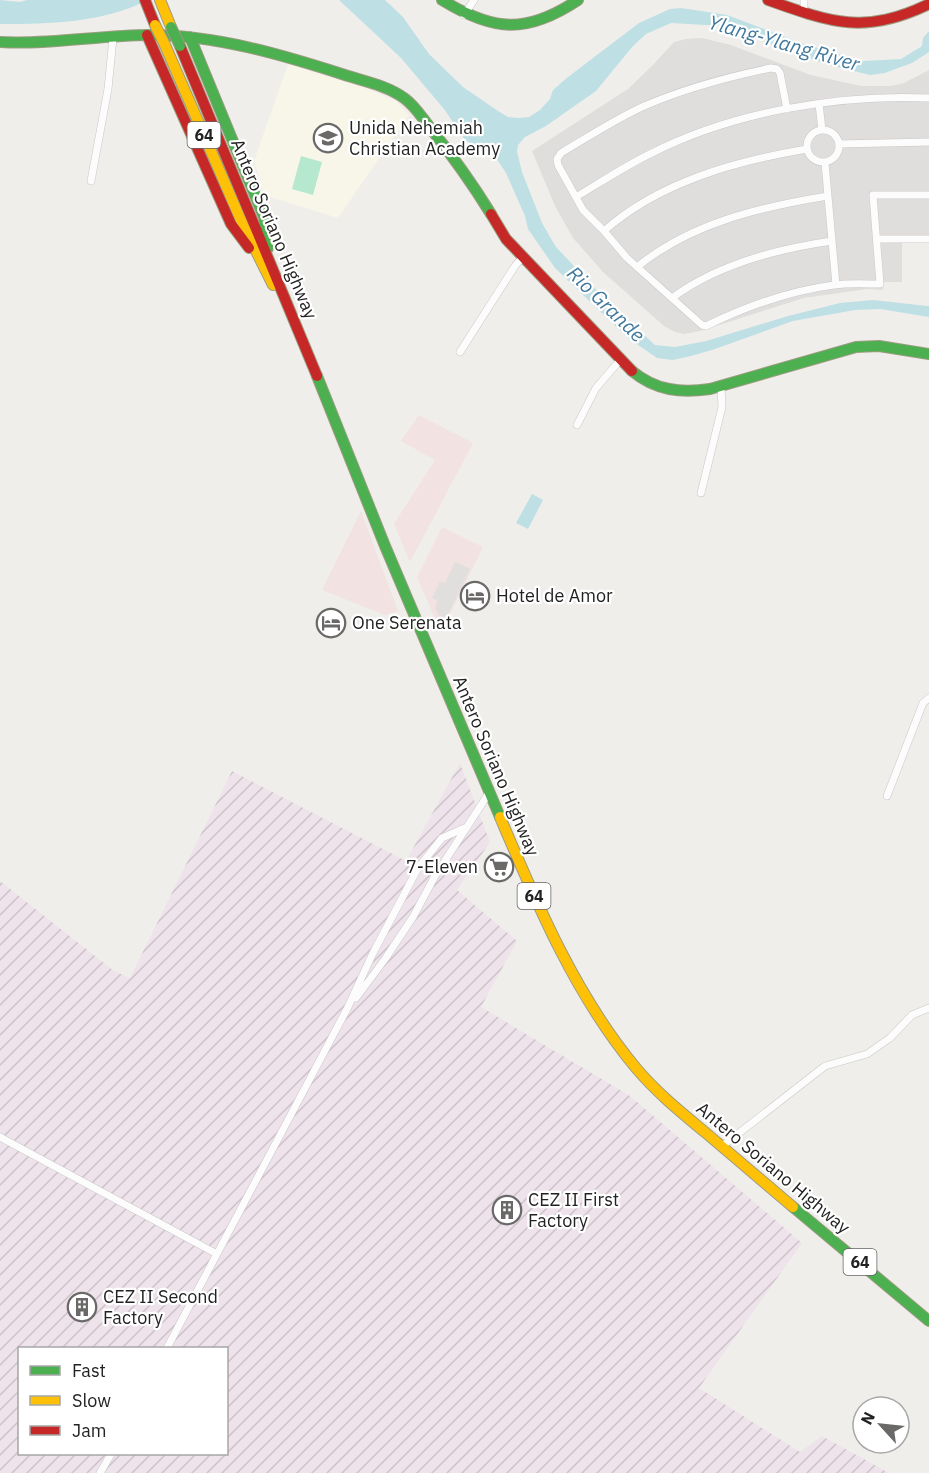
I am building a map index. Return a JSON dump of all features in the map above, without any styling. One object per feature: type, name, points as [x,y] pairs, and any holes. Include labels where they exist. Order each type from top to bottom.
[{"type":"main road","name":"Antero Soriano Highway","points":[[145,0],[266,265],[302,338],[489,793],[549,929],[577,981],[606,1028],[636,1068],[662,1096],[929,1321]]},
{"type":"main road","points":[[442,0],[464,15],[502,26],[522,26],[542,21],[562,12],[578,0]]},
{"type":"main road","points":[[768,0],[828,21],[855,24],[886,22],[913,14],[929,4]]},
{"type":"main road","name":"Antero Soriano Highway","points":[[161,2],[266,265]]},
{"type":"main road","points":[[147,35],[231,224],[266,265]]},
{"type":"main road","points":[[0,42],[36,45],[147,35],[190,37],[235,44],[326,69],[379,86],[406,99],[425,120],[473,184],[503,235],[621,359],[644,380],[670,391],[688,393],[721,386],[856,347],[885,346],[929,354]]},
{"type":"main road","points":[[190,37],[264,217],[266,265]]},
{"type":"street","points":[[464,15],[474,0]]},
{"type":"street","points":[[804,0],[804,13]]},
{"type":"street","points":[[91,181],[108,89],[113,38]]},
{"type":"street","points":[[787,109],[780,73],[777,69],[771,68],[703,84],[643,107],[608,125],[561,153],[557,159],[558,165],[583,210],[637,267],[702,325],[706,326],[743,308],[769,299],[836,285],[880,284],[873,195],[929,195]]},
{"type":"street","points":[[576,197],[653,152],[706,131],[787,109],[819,104],[867,99],[929,98]]},
{"type":"street","points":[[819,104],[822,130]]},
{"type":"street","points":[[822,130],[832,133],[839,144],[839,152],[835,158],[825,163],[815,160],[807,149],[812,135],[822,130]]},
{"type":"street","points":[[839,144],[929,142]]},
{"type":"street","points":[[604,231],[618,218],[649,200],[701,176],[753,160],[807,149]]},
{"type":"street","points":[[825,163],[836,285]]},
{"type":"street","points":[[637,267],[669,245],[720,222],[782,203],[828,196]]},
{"type":"street","points":[[877,239],[929,240]]},
{"type":"street","points":[[672,298],[688,286],[752,258],[785,249],[832,241]]},
{"type":"street","points":[[460,352],[523,257]]},
{"type":"street","points":[[577,425],[596,388],[621,359]]},
{"type":"street","points":[[701,493],[722,407],[721,386]]},
{"type":"street","points":[[887,796],[922,703],[929,698]]},
{"type":"street","points":[[347,1009],[386,959],[413,917],[435,876],[489,793]]},
{"type":"street","points":[[168,1347],[347,1009],[373,953],[418,868],[442,838],[466,827]]},
{"type":"street","points":[[721,1147],[825,1066],[867,1054],[890,1038],[912,1015],[929,1008]]},
{"type":"street","points":[[0,1137],[217,1254]]},
{"type":"street","points":[[100,1473],[110,1455]]},
{"type":"shaded area","points":[[702,38],[731,45],[811,75],[861,86],[891,86],[904,83],[929,70],[929,243],[902,243],[902,282],[884,282],[883,290],[867,289],[804,298],[684,334],[664,326],[603,272],[573,238],[555,206],[532,151],[628,89],[674,42]]},
{"type":"shaded area","name":"Unida Nehemiah Christian Academy","points":[[288,64],[368,89],[396,101],[409,115],[338,218],[264,195],[254,161]]},
{"type":"shaded area","points":[[419,415],[473,443],[410,562],[394,524],[435,460],[401,441]]},
{"type":"shaded area","points":[[361,511],[398,611],[385,615],[322,590]]},
{"type":"shaded area","points":[[442,527],[483,547],[441,632],[417,577]]},
{"type":"shaded area","points":[[455,562],[470,569],[445,620],[440,617],[435,608],[438,601],[432,598],[440,581],[445,583]]},
{"type":"shaded area","points":[[460,763],[490,842],[457,890],[517,941],[481,1007],[630,1096],[802,1243],[699,1388],[800,1452],[822,1436],[851,1452],[851,1455],[856,1455],[889,1473],[0,1473],[0,881],[114,971],[130,978],[232,771],[406,861]]},
{"type":"green space","points":[[301,156],[322,162],[313,195],[292,189]]},
{"type":"water","points":[[0,0],[20,2],[27,0],[148,0],[130,8],[76,21],[0,24]]},
{"type":"water","points":[[339,0],[385,0],[403,17],[429,54],[463,87],[508,117],[518,118],[529,117],[540,110],[550,99],[553,90],[639,23],[670,9],[681,8],[727,15],[807,45],[864,61],[901,59],[922,46],[923,38],[929,31],[929,52],[912,63],[885,73],[870,75],[825,64],[722,26],[671,23],[646,34],[633,46],[596,91],[546,126],[525,137],[518,145],[517,151],[522,172],[542,223],[556,247],[606,300],[655,345],[675,347],[706,341],[840,303],[873,300],[929,306],[929,317],[880,309],[855,310],[793,321],[691,356],[673,360],[657,358],[628,338],[555,268],[528,229],[525,216],[506,173],[496,158],[465,140],[444,109],[401,58]]},
{"type":"water","points":[[532,494],[543,500],[528,529],[516,523]]},
{"type":"traffic: fast","points":[[442,0],[478,18],[510,25],[543,19],[578,0]]},
{"type":"traffic: fast","points":[[171,27],[180,46]]},
{"type":"traffic: fast","points":[[0,42],[19,43],[150,35],[200,38],[298,60],[376,84],[398,94],[414,107],[461,169],[491,214]]},
{"type":"traffic: fast","points":[[190,37],[264,217],[268,248]]},
{"type":"traffic: fast","points":[[632,371],[660,387],[699,390],[710,389],[856,347],[879,346],[929,354]]},
{"type":"traffic: fast","points":[[317,376],[385,546],[500,817]]},
{"type":"traffic: fast","points":[[793,1207],[929,1321]]},
{"type":"traffic: slow","points":[[160,0],[171,27]]},
{"type":"traffic: slow","points":[[155,25],[165,45]]},
{"type":"traffic: slow","points":[[165,45],[243,225],[273,285]]},
{"type":"traffic: slow","points":[[500,817],[559,948],[614,1040],[661,1094],[793,1207]]},
{"type":"traffic: jam","points":[[145,0],[155,25]]},
{"type":"traffic: jam","points":[[768,0],[811,15],[848,22],[886,20],[929,4]]},
{"type":"traffic: jam","points":[[147,35],[231,224],[249,248]]},
{"type":"traffic: jam","points":[[180,46],[317,376]]},
{"type":"traffic: jam","points":[[491,214],[506,239],[632,371]]},
{"type":"place","name":"Unida Nehemiah Christian Academy","points":[[328,138]]},
{"type":"place","name":"Hotel de Amor","points":[[475,596]]},
{"type":"place","name":"One Serenata","points":[[331,623]]},
{"type":"place","name":"7-Eleven","points":[[499,867]]},
{"type":"place","name":"CEZ II First Factory","points":[[507,1210]]},
{"type":"place","name":"CEZ II Second Factory","points":[[82,1307]]},
{"type":"water label","name":"Ylang-Ylang River","points":[[784,43]]},
{"type":"water label","name":"Rio Grande","points":[[606,304]]}]
